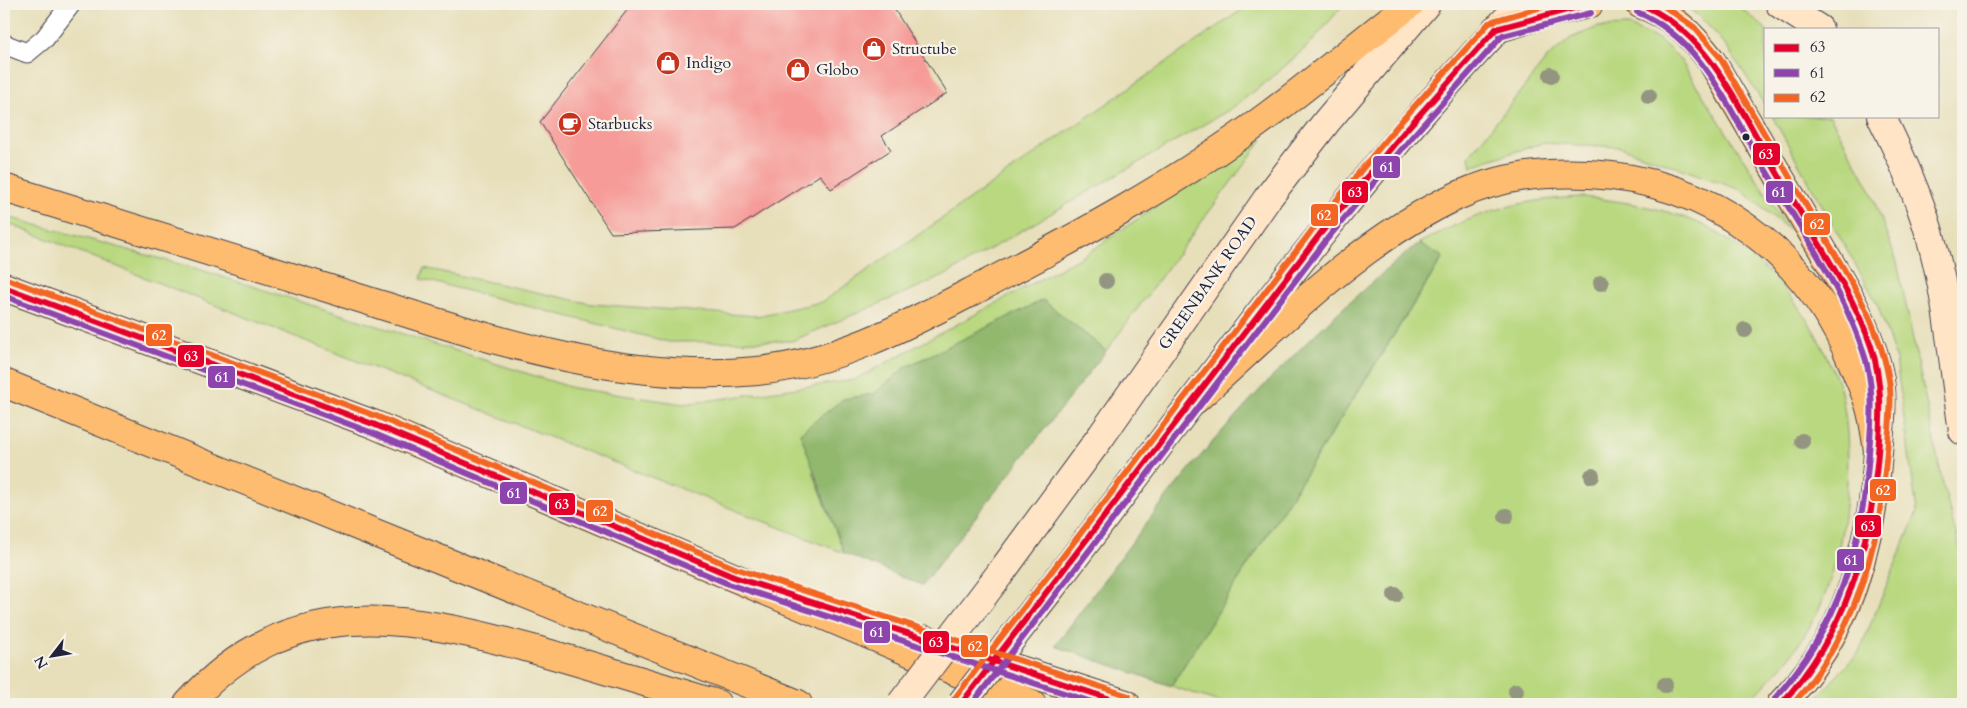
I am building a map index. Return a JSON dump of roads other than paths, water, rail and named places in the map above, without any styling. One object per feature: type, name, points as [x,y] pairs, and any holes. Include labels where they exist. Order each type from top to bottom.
[{"type":"highway","points":[[4,188],[444,324],[559,355],[623,366],[695,373],[758,371],[814,361],[858,348],[1050,251],[1125,208],[1269,115],[1410,4]]},
{"type":"highway","points":[[1496,29],[1542,15],[1589,4]]},
{"type":"highway","points":[[1640,4],[1664,13],[1691,35],[1711,60],[1839,280],[1861,324],[1881,387],[1882,421],[1870,524],[1853,588],[1835,629],[1817,662],[1800,685],[1781,704]]},
{"type":"highway","points":[[1196,399],[1329,281],[1374,245],[1419,215],[1457,196],[1494,181],[1528,175],[1620,176],[1666,187],[1711,205],[1755,233],[1788,261],[1817,297],[1842,338],[1870,410],[1878,451]]},
{"type":"highway","points":[[4,287],[372,424],[1032,704]]},
{"type":"highway","points":[[4,384],[798,704]]},
{"type":"highway","points":[[734,577],[1126,704]]},
{"type":"highway","points":[[188,704],[203,687],[236,661],[270,642],[309,627],[351,620],[385,619],[427,623],[477,633],[717,704]]},
{"type":"main road","name":"GREENBANK ROAD","points":[[901,704],[1114,419],[1267,199],[1327,120],[1426,4]]},
{"type":"main road","points":[[961,704],[1196,399],[1320,234],[1405,131],[1496,29],[1521,4]]},
{"type":"main road","points":[[1780,4],[1817,28]]},
{"type":"main road","points":[[1806,4],[1823,28]]},
{"type":"main road","points":[[1882,118],[1906,167],[1929,232],[1938,270],[1963,431]]},
{"type":"lane","points":[[4,44],[27,53],[45,38],[71,4]]},
{"type":"place","name":"Structube","points":[[874,49]]},
{"type":"place","name":"Indigo","points":[[668,63]]},
{"type":"place","name":"Globo","points":[[798,70]]},
{"type":"place","name":"Starbucks","points":[[570,124]]}]
